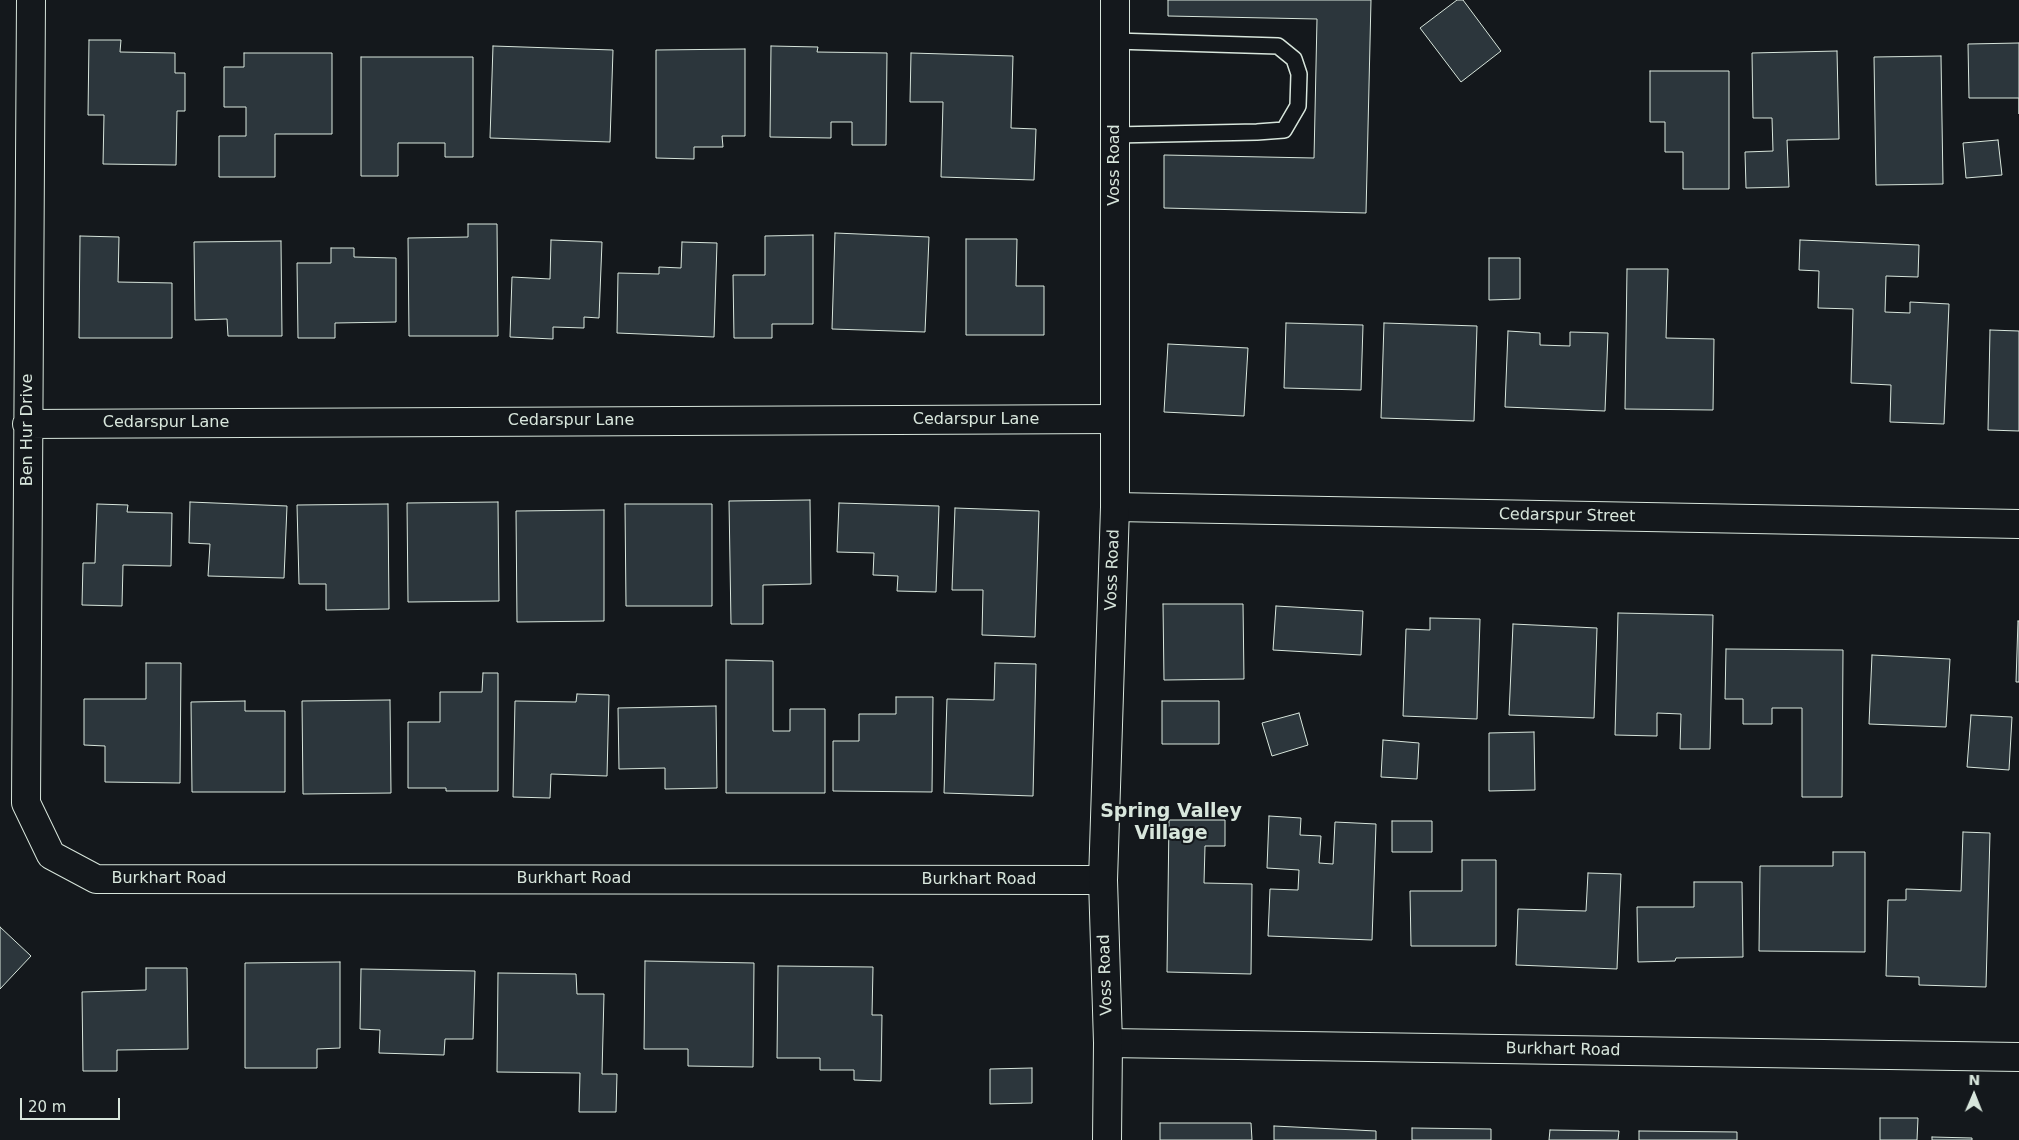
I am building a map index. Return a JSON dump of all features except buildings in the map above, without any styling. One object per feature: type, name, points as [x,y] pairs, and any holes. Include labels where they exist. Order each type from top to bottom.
[{"type":"street","name":"Ben Hur Drive","points":[[31,0],[26,804],[50,855]]},
{"type":"street","name":"Voss Road","points":[[1108,1140],[1108,1043],[1103,880],[1115,507],[1115,0]]},
{"type":"street","name":"Cedarspur Lane","points":[[28,424],[1114,419]]},
{"type":"street","name":"Cedarspur Street","points":[[1115,507],[2019,524]]},
{"type":"street","name":"Burkhart Road","points":[[50,855],[96,879],[1103,880]]},
{"type":"street","name":"Burkhart Road","points":[[1108,1043],[2019,1057]]},
{"type":"lane","points":[[1115,41],[1278,46],[1294,59],[1299,74],[1298,106],[1284,130],[1115,135]]},
{"type":"district","name":"Spring Valley Village","points":[[1171,823]]}]
